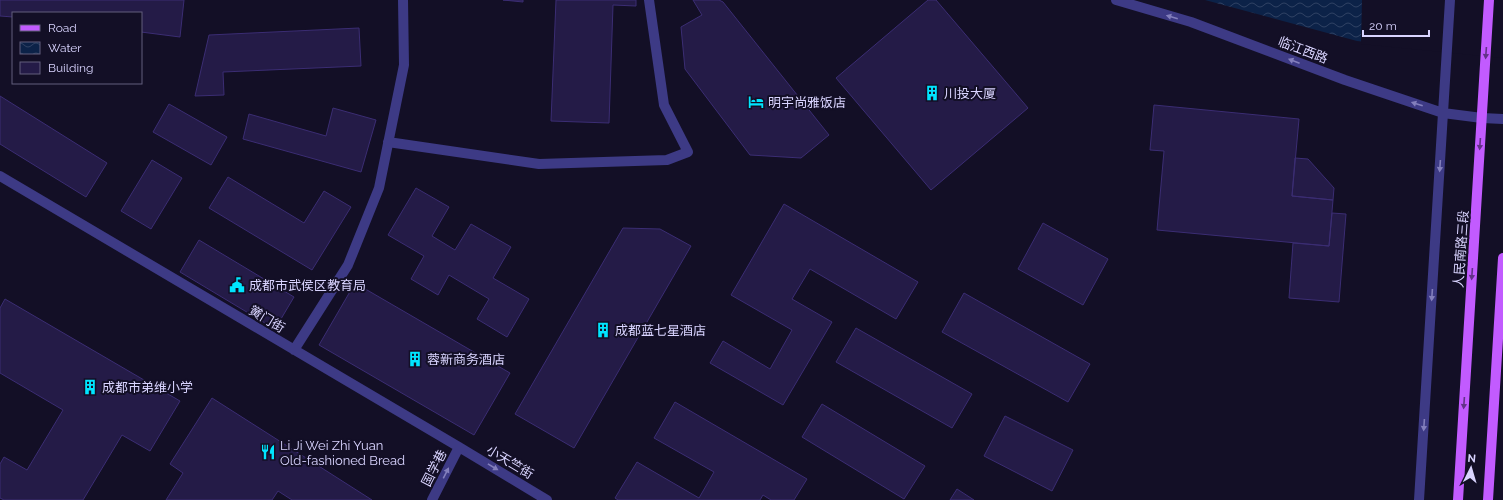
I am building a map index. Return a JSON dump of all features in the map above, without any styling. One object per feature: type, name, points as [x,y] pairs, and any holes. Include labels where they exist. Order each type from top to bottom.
[{"type":"main road","name":"人民南路三段","points":[[1458,500],[1490,0]]},
{"type":"main road","points":[[1488,500],[1503,258]]},
{"type":"street","points":[[294,350],[348,265],[379,188],[404,66],[403,0]]},
{"type":"street","points":[[388,142],[538,164],[666,160],[688,152],[664,105],[649,0]]},
{"type":"street","name":"临江西路","points":[[1116,0],[1191,22],[1345,80],[1443,113],[1503,119]]},
{"type":"street","name":"人民南路三段","points":[[1419,500],[1450,0]]},
{"type":"street","name":"黉门街","points":[[0,176],[459,447]]},
{"type":"street","name":"国学巷","points":[[432,500],[459,447]]},
{"type":"street","name":"小天竺街","points":[[459,447],[547,500]]},
{"type":"water","points":[[1205,0],[1503,0],[1503,56],[1357,41]]},
{"type":"pier","points":[[1362,0],[1503,0],[1503,58],[1361,44]]},
{"type":"building","points":[[0,0],[184,0],[180,37],[142,32],[142,12],[12,12],[12,17],[0,16]]},
{"type":"building","points":[[503,0],[523,0],[523,2]]},
{"type":"building","points":[[556,0],[636,0],[636,6],[613,5],[609,123],[551,121]]},
{"type":"building","name":"明宇尚雅饭店","points":[[693,0],[719,0],[723,2],[829,135],[801,158],[750,155],[685,69],[681,27],[702,15]]},
{"type":"building","name":"川投大厦","points":[[928,0],[936,0],[1028,108],[931,190],[836,78]]},
{"type":"building","points":[[359,28],[361,66],[223,72],[224,95],[195,96],[209,35]]},
{"type":"building","points":[[0,96],[107,163],[86,197],[0,144]]},
{"type":"building","points":[[169,104],[227,137],[211,165],[153,132]]},
{"type":"building","points":[[1154,105],[1299,119],[1292,196],[1333,200],[1329,246],[1157,230],[1164,151],[1150,150]]},
{"type":"building","points":[[333,108],[376,120],[361,172],[243,139],[249,114],[326,136]]},
{"type":"building","points":[[1295,158],[1308,159],[1334,188],[1333,200],[1292,196]]},
{"type":"building","points":[[152,160],[182,178],[151,229],[121,211]]},
{"type":"building","points":[[228,177],[304,223],[324,191],[351,207],[312,270],[209,208]]},
{"type":"building","points":[[416,188],[449,207],[432,236],[455,250],[471,224],[511,247],[493,278],[529,299],[507,337],[477,319],[489,299],[449,275],[438,295],[411,279],[424,256],[388,235]]},
{"type":"building","points":[[784,204],[918,282],[896,319],[810,269],[792,299],[832,322],[783,405],[710,363],[723,341],[770,369],[792,330],[731,295]]},
{"type":"building","points":[[1332,213],[1346,214],[1339,302],[1289,298],[1293,243],[1329,246]]},
{"type":"building","points":[[1043,223],[1108,259],[1083,305],[1018,269]]},
{"type":"building","name":"成都蓝七星酒店","points":[[623,228],[660,229],[691,246],[574,448],[515,414]]},
{"type":"building","name":"成都市武侯区教育局","points":[[199,240],[294,297],[275,329],[180,272]]},
{"type":"building","name":"蓉新商务酒店","points":[[355,283],[510,373],[474,435],[319,345]]},
{"type":"building","points":[[964,293],[1090,364],[1068,402],[942,332]]},
{"type":"building","name":"成都市弟维小学","points":[[5,299],[180,401],[150,451],[122,435],[83,500],[4,500],[0,498],[0,464],[4,457],[27,470],[63,410],[0,373],[0,308]]},
{"type":"building","points":[[856,328],[972,394],[952,428],[836,362]]},
{"type":"building","points":[[212,398],[372,500],[292,500],[278,491],[272,500],[166,500],[183,473],[170,464]]},
{"type":"building","points":[[675,402],[807,479],[794,500],[771,500],[763,495],[760,500],[618,500],[615,498],[637,462],[699,498],[714,472],[654,438]]},
{"type":"building","points":[[822,404],[925,466],[904,499],[802,437]]},
{"type":"building","points":[[1005,416],[1073,450],[1052,491],[984,456]]},
{"type":"building","points":[[957,489],[974,500],[950,500]]},
{"type":"place","name":"川投大厦","points":[[932,93]]},
{"type":"place","name":"明宇尚雅饭店","points":[[756,102]]},
{"type":"place","name":"成都市武侯区教育局","points":[[237,285]]},
{"type":"place","name":"成都蓝七星酒店","points":[[603,330]]},
{"type":"place","name":"蓉新商务酒店","points":[[415,359]]},
{"type":"place","name":"成都市弟维小学","points":[[90,387]]},
{"type":"place","name":"Li Ji Wei Zhi Yuan Old-fashioned Bread","points":[[268,452]]}]
